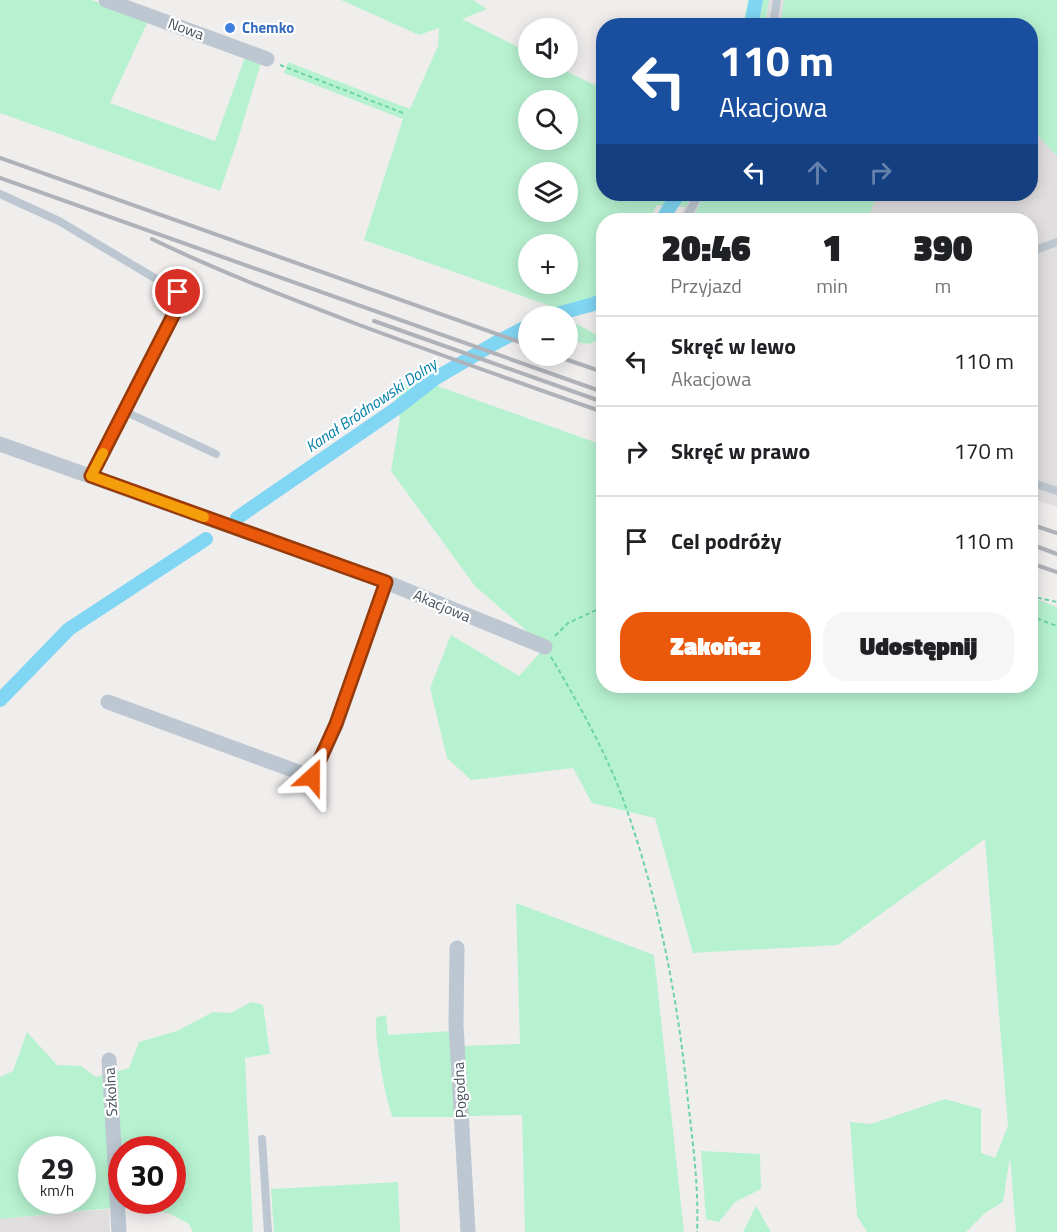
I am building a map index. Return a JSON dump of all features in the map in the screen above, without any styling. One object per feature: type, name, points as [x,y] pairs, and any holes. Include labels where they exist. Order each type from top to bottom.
[{"type":"street","name":"Nowa","points":[[106,0],[267,59]]},
{"type":"street","name":"Akacjowa","points":[[0,444],[386,582],[545,647]]},
{"type":"street","points":[[108,702],[312,777],[336,724],[386,582]]},
{"type":"street","name":"Pogodna","points":[[458,948],[456,1025],[468,1232]]},
{"type":"street","name":"Szkolna","points":[[109,1060],[119,1232]]},
{"type":"lane","points":[[774,18],[777,0]]},
{"type":"lane","points":[[0,194],[59,222],[178,292],[179,304],[91,476]]},
{"type":"lane","points":[[1038,249],[1057,242]]},
{"type":"lane","points":[[124,411],[216,454]]},
{"type":"lane","points":[[1038,485],[1057,491]]},
{"type":"lane","points":[[262,1139],[268,1232]]},
{"type":"path","points":[[267,59],[403,113]]},
{"type":"path","points":[[1038,598],[1057,602]]},
{"type":"path","points":[[596,609],[568,623],[545,647],[581,708],[623,798],[646,871],[670,967],[684,1056],[699,1201],[697,1232]]},
{"type":"path","points":[[1038,619],[1057,626]]},
{"type":"shaded area","points":[[769,0],[1057,0],[1057,507],[1038,500],[1038,213],[681,213],[688,201],[1038,201],[1038,18],[766,18]]},
{"type":"shaded area","points":[[108,1209],[110,1232],[0,1232],[0,1219],[54,1214],[96,1214],[96,1210]]},
{"type":"green space","points":[[0,0],[92,0],[148,21],[110,103],[215,141],[245,57],[261,63],[220,191],[0,113]]},
{"type":"green space","points":[[341,0],[473,0],[487,9],[462,19],[518,47],[518,78],[578,77],[596,86],[596,201],[689,201],[686,207],[657,205],[653,213],[596,213],[596,296],[570,306],[551,306],[364,240],[403,119],[284,73],[288,62],[410,109],[438,46],[439,28],[419,35]]},
{"type":"green space","points":[[748,0],[769,0],[766,18],[744,18]]},
{"type":"green space","points":[[784,0],[1057,0],[1057,156],[1038,136],[1038,18],[781,18]]},
{"type":"green space","points":[[701,201],[874,201],[870,213],[695,213]]},
{"type":"green space","points":[[578,325],[596,334],[596,340],[578,342]]},
{"type":"green space","points":[[412,377],[596,443],[596,693],[1038,693],[1038,600],[1057,607],[1057,1232],[1016,1232],[1010,1157],[1003,1202],[985,1213],[966,1232],[867,1232],[857,1216],[850,1122],[871,1124],[945,1099],[981,1109],[981,1153],[995,1158],[1008,1126],[985,839],[838,945],[693,953],[655,818],[592,803],[573,768],[471,780],[447,758],[430,688],[451,635],[519,676],[545,647],[475,586],[391,471],[400,417],[395,395]]},
{"type":"green space","points":[[516,903],[654,955],[684,1232],[525,1232],[522,1115],[467,1116],[463,1046],[520,1044]]},
{"type":"green space","points":[[251,1002],[263,1005],[270,1054],[245,1058],[253,1232],[193,1232],[189,1224],[170,1214],[186,1214],[186,1136],[108,1136],[108,1208],[96,1210],[96,1136],[18,1136],[18,1214],[51,1214],[0,1219],[0,1077],[13,1071],[27,1032],[57,1065],[81,1066],[96,1077],[129,1068],[139,1042],[177,1031],[213,1012],[231,1013]]},
{"type":"green space","points":[[386,1015],[388,1035],[451,1031],[455,1117],[393,1117],[384,1083],[376,1035],[377,1017]]},
{"type":"green space","points":[[701,1151],[760,1154],[761,1189],[735,1202],[719,1222],[706,1219]]},
{"type":"green space","points":[[398,1182],[400,1232],[274,1232],[271,1189]]},
{"type":"green space","points":[[756,1206],[771,1232],[743,1232]]},
{"type":"waterway","name":"Kanał Bródnowski Dolny","points":[[753,18],[756,0]]},
{"type":"waterway","name":"Kanał Bródnowski Dolny","points":[[666,213],[674,201]]},
{"type":"waterway","name":"Kanał Bródnowski Dolny","points":[[578,308],[596,303]]},
{"type":"waterway","name":"Kanał Bródnowski Dolny","points":[[237,518],[397,408],[436,378],[518,331]]},
{"type":"waterway","name":"Kanał Bródnowski Dolny","points":[[0,700],[69,629],[206,539]]},
{"type":"railway","points":[[0,158],[518,341]]},
{"type":"railway","points":[[0,178],[596,390]]},
{"type":"railway","points":[[152,239],[227,273],[329,313],[596,410]]},
{"type":"railway","points":[[374,321],[596,400]]},
{"type":"railway","points":[[578,363],[596,370]]},
{"type":"railway","points":[[1038,527],[1057,533]]},
{"type":"railway","points":[[1038,547],[1057,554]]},
{"type":"railway","points":[[1038,566],[1057,572]]},
{"type":"slow traffic","points":[[103,453],[91,476],[204,517]]},
{"type":"place","name":"Chemko","points":[[230,28]]},
{"type":"route","points":[[178,292],[179,304],[91,476],[386,582],[336,724],[312,777]]}]
